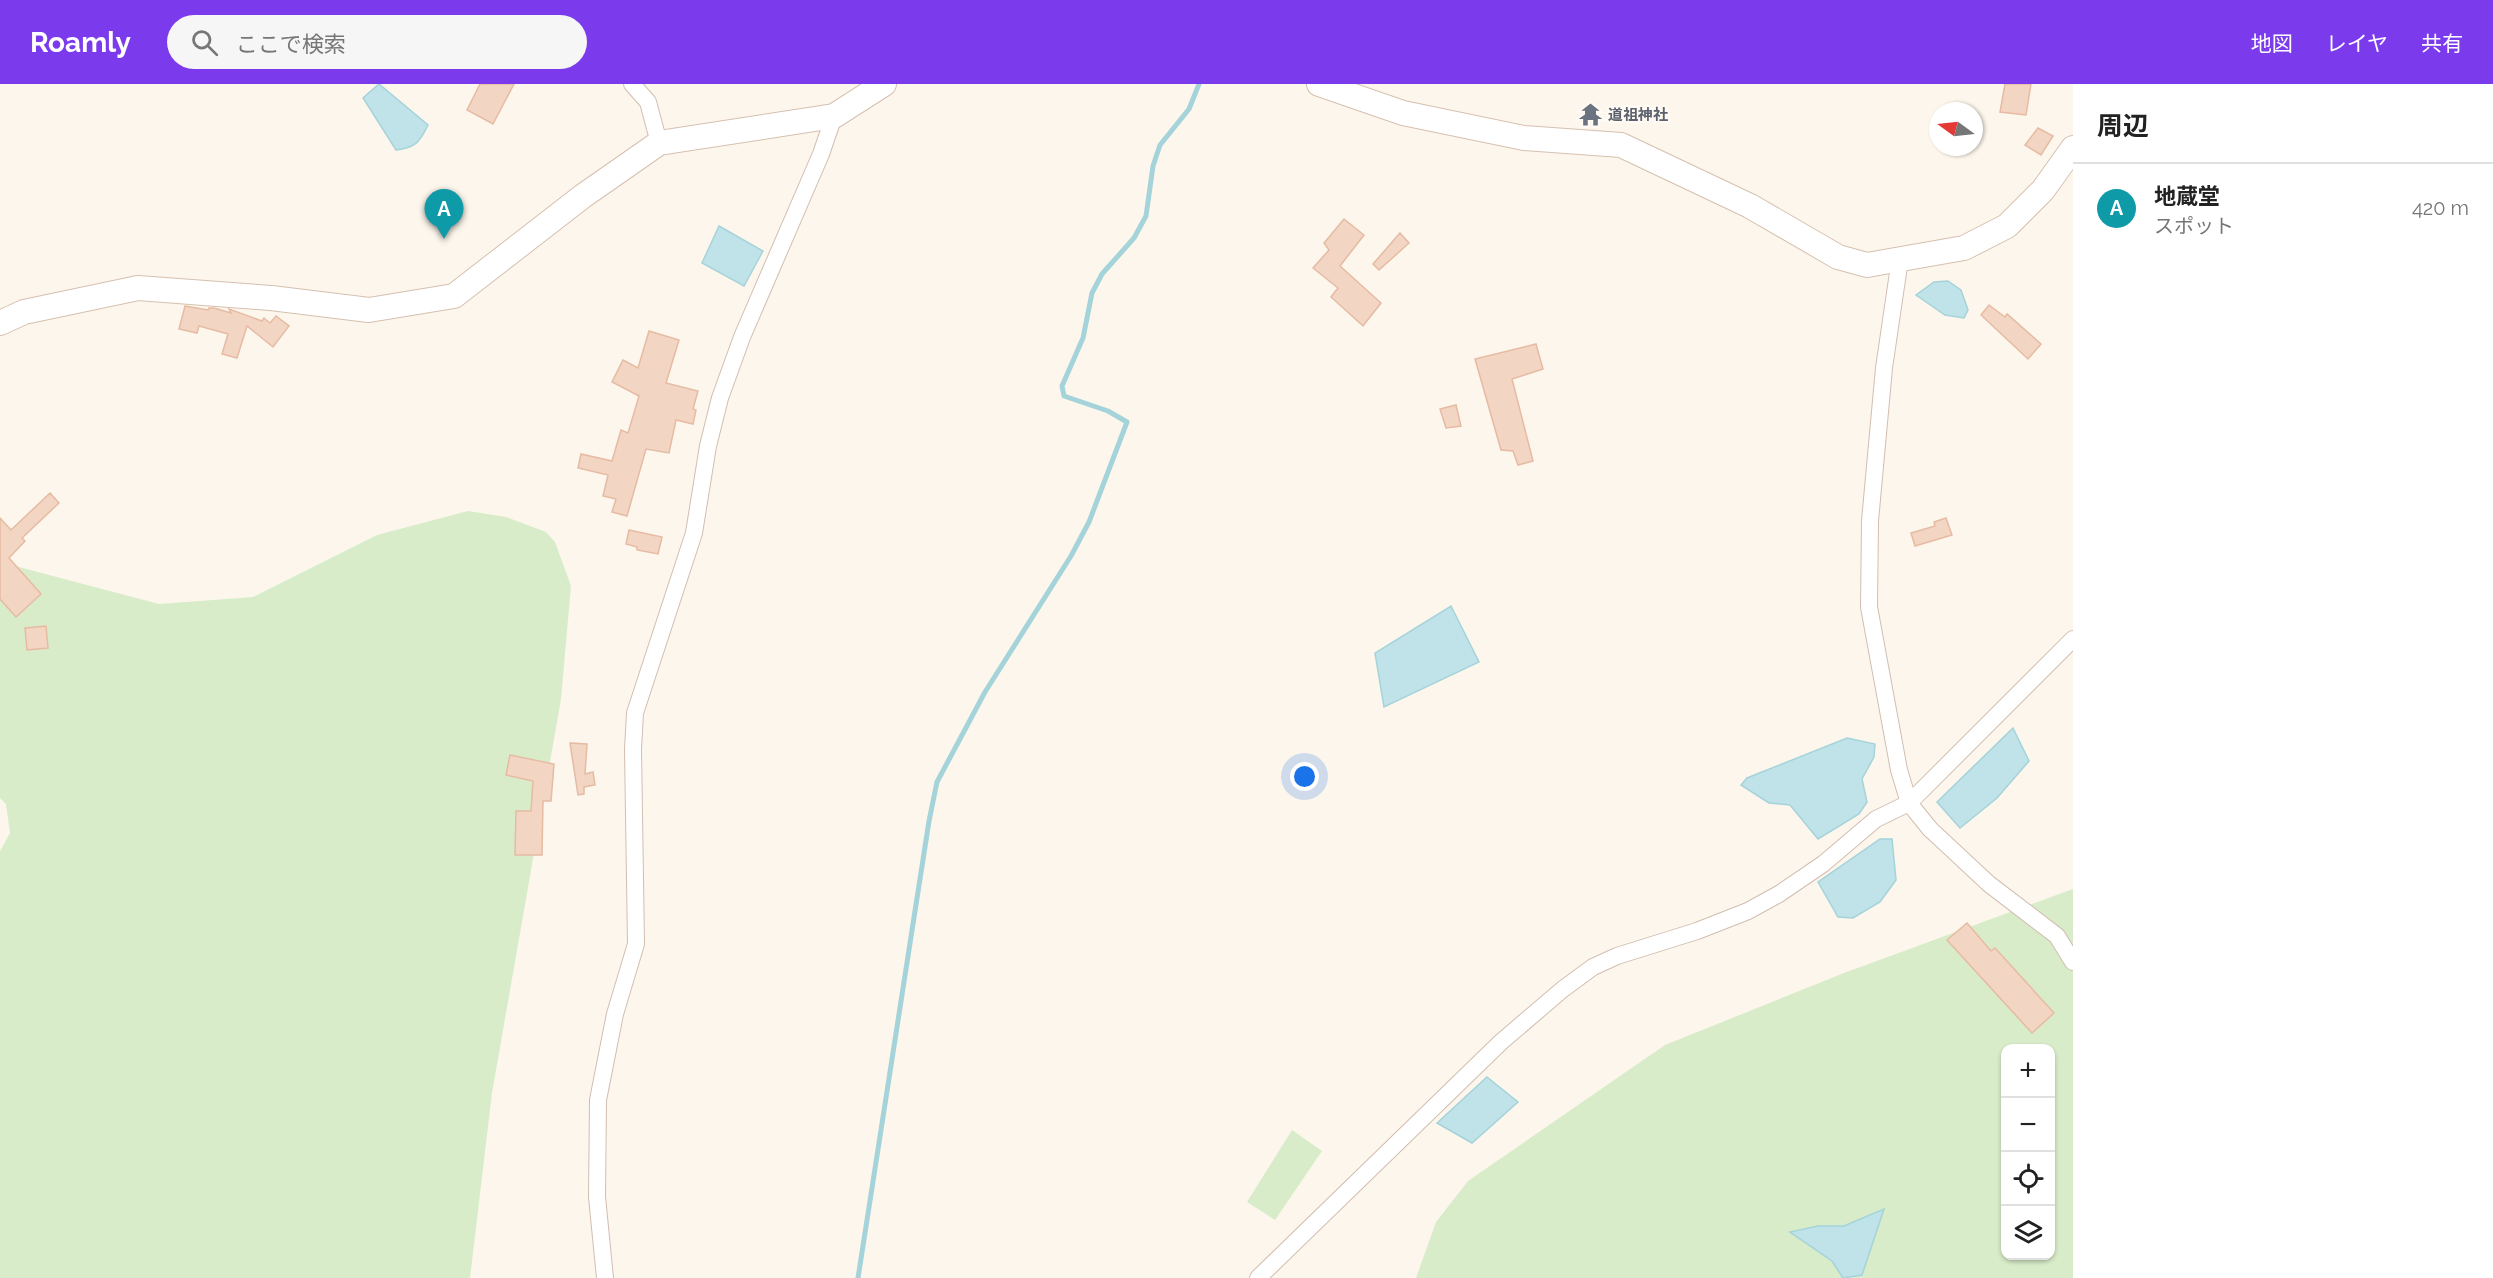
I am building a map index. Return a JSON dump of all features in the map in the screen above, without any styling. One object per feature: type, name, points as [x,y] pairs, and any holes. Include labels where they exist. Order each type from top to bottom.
[{"type":"street","points":[[632,84],[648,102],[659,142]]},
{"type":"street","points":[[0,323],[24,312],[138,288],[271,298],[369,310],[454,296],[583,196],[659,142],[834,116],[884,84]]},
{"type":"street","points":[[1319,84],[1403,113],[1524,138],[1621,145],[1750,206],[1838,257],[1867,265],[1964,248],[2007,226],[2043,190],[2073,148]]},
{"type":"street","points":[[605,1278],[597,1197],[598,1100],[615,1014],[636,944],[633,749],[635,713],[694,533],[708,446],[720,398],[742,337],[821,154],[834,116]]},
{"type":"street","points":[[1900,259],[1884,368],[1871,510],[1869,607],[1899,770],[1909,803],[1930,829],[1989,884],[2057,936],[2073,962]]},
{"type":"street","points":[[1258,1278],[1501,1042],[1578,978],[1607,960],[1697,931],[1748,911],[1779,894],[1823,864],[1876,819],[1909,803],[2073,639]]},
{"type":"green space","points":[[468,511],[506,517],[546,532],[555,542],[571,586],[561,699],[492,1093],[470,1278],[0,1278],[0,851],[10,833],[6,804],[0,798],[0,562],[159,604],[253,597],[377,535]]},
{"type":"green space","points":[[2073,889],[2073,1278],[1416,1278],[1436,1222],[1468,1181],[1665,1045],[1844,973]]},
{"type":"green space","points":[[1292,1130],[1322,1151],[1275,1220],[1247,1202]]},
{"type":"water","points":[[379,84],[428,125],[419,140],[408,148],[396,150],[363,98]]},
{"type":"water","points":[[719,226],[763,251],[744,286],[702,263]]},
{"type":"water","points":[[1948,281],[1961,290],[1968,310],[1964,318],[1945,315],[1916,295],[1934,282]]},
{"type":"water","points":[[1451,606],[1479,662],[1384,707],[1375,653]]},
{"type":"water","points":[[2013,728],[2029,761],[1997,798],[1960,828],[1937,802]]},
{"type":"water","points":[[1847,738],[1875,744],[1874,757],[1862,779],[1867,802],[1859,814],[1818,839],[1790,805],[1769,803],[1741,785],[1747,778]]},
{"type":"water","points":[[1880,839],[1892,839],[1896,880],[1880,902],[1853,918],[1838,917],[1818,882]]},
{"type":"water","points":[[1487,1077],[1518,1102],[1472,1143],[1437,1123]]},
{"type":"water","points":[[1884,1209],[1862,1275],[1843,1278],[1832,1261],[1790,1232],[1818,1226],[1844,1226]]},
{"type":"building","points":[[480,84],[514,84],[493,124],[467,110]]},
{"type":"building","points":[[2005,84],[2031,84],[2026,115],[2000,112]]},
{"type":"building","points":[[2038,128],[2053,136],[2041,155],[2025,145]]},
{"type":"building","points":[[1344,219],[1364,235],[1340,266],[1381,303],[1363,326],[1331,297],[1338,288],[1313,268],[1329,250],[1324,243]]},
{"type":"building","points":[[1400,233],[1409,243],[1379,270],[1373,264]]},
{"type":"building","points":[[1989,305],[2005,317],[2007,314],[2041,344],[2028,359],[1981,315]]},
{"type":"building","points":[[185,306],[208,310],[214,308],[231,313],[229,309],[262,321],[264,318],[270,323],[276,316],[289,326],[273,347],[247,326],[237,358],[222,354],[228,334],[199,326],[197,333],[179,329]]},
{"type":"building","points":[[649,331],[679,340],[666,383],[698,391],[693,409],[696,410],[693,424],[676,420],[669,453],[646,449],[627,516],[612,512],[616,499],[603,496],[608,475],[578,468],[581,454],[612,461],[621,430],[628,433],[639,396],[612,382],[623,360],[638,368]]},
{"type":"building","points":[[1536,344],[1543,369],[1512,379],[1533,461],[1518,465],[1513,451],[1501,450],[1475,359]]},
{"type":"building","points":[[1456,405],[1461,426],[1446,428],[1440,409]]},
{"type":"building","points":[[50,493],[59,503],[22,538],[25,541],[9,558],[41,594],[16,617],[0,599],[0,518],[11,530]]},
{"type":"building","points":[[1946,518],[1952,535],[1915,546],[1911,533],[1935,526],[1934,522]]},
{"type":"building","points":[[629,530],[662,537],[658,554],[637,550],[637,547],[626,544]]},
{"type":"building","points":[[46,626],[48,648],[27,650],[25,628]]},
{"type":"building","points":[[570,743],[587,744],[585,774],[593,772],[595,785],[584,787],[584,794],[578,795]]},
{"type":"building","points":[[510,755],[554,764],[551,801],[543,801],[542,855],[515,855],[516,811],[531,811],[533,781],[506,775]]},
{"type":"building","points":[[1967,923],[1991,951],[1995,948],[2054,1013],[2032,1033],[1947,940]]},
{"type":"waterway","points":[[858,1278],[937,782],[985,692],[1071,556],[1089,522],[1127,422],[1108,411],[1064,396],[1062,386],[1083,338],[1092,293],[1102,274],[1134,238],[1146,216],[1153,166],[1160,145],[1189,109],[1199,84]]},
{"type":"place","name":"道祖神社","points":[[1590,115]]},
{"type":"place","name":"地蔵堂","points":[[444,239]]}]
